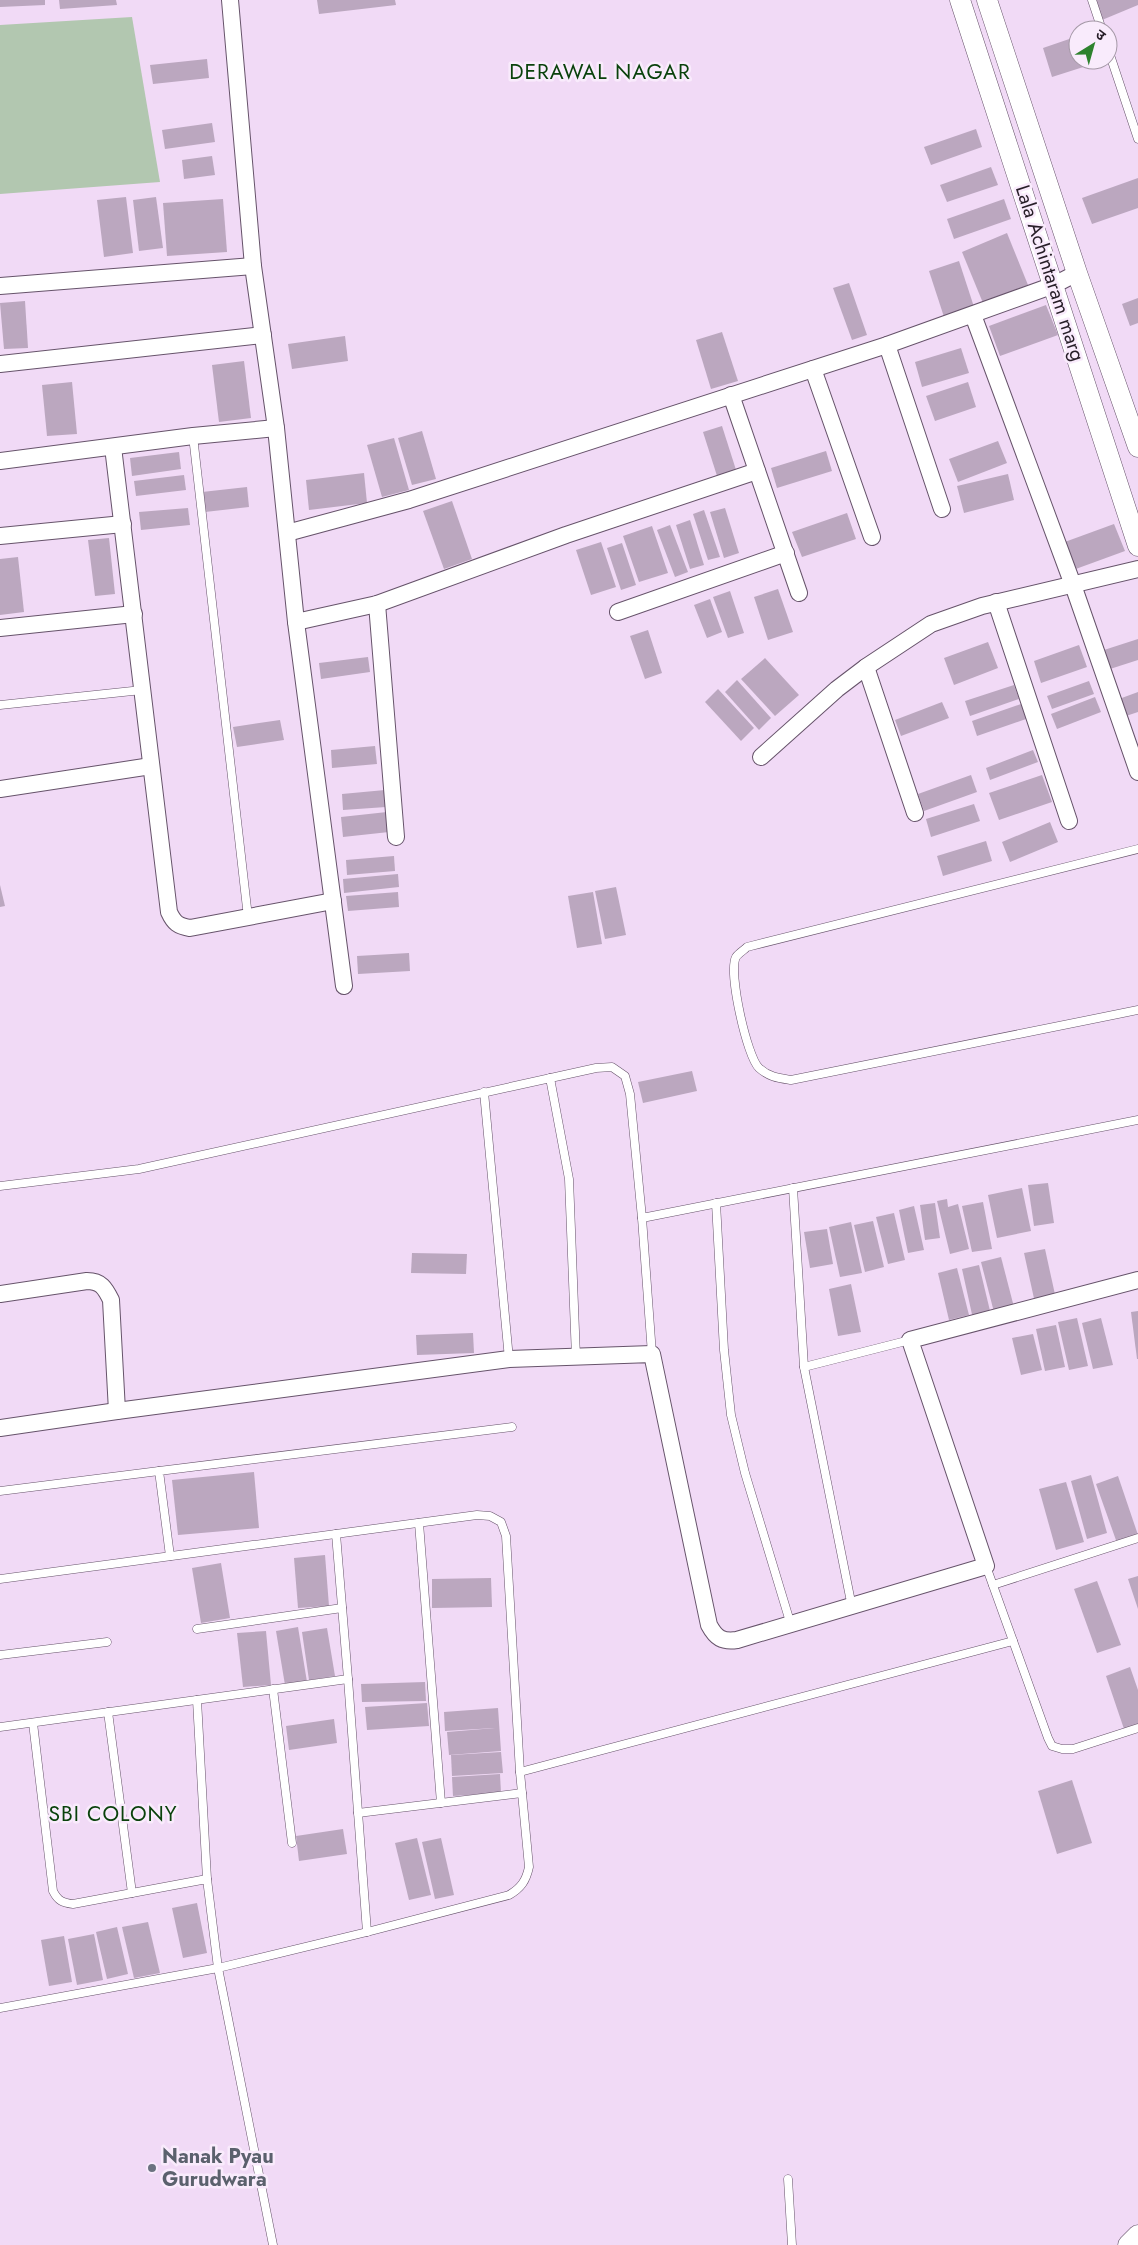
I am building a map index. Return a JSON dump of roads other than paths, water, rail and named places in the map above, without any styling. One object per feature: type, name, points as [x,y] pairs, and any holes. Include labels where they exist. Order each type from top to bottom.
[{"type":"street","points":[[230,0],[253,266],[276,428],[296,622],[344,986]]},
{"type":"street","name":"Lala Achintaram marg","points":[[960,0],[1138,546]]},
{"type":"street","name":"Lala Achintaram marg","points":[[987,0],[1077,273],[1138,447]]},
{"type":"street","points":[[0,286],[253,266]]},
{"type":"street","points":[[287,533],[409,500],[886,345],[1054,285],[1077,273]]},
{"type":"street","points":[[972,315],[1073,585],[1138,772]]},
{"type":"street","points":[[0,364],[263,335]]},
{"type":"street","points":[[886,345],[942,509]]},
{"type":"street","points":[[812,369],[872,537]]},
{"type":"street","points":[[731,395],[800,593]]},
{"type":"street","points":[[0,461],[193,436],[276,428]]},
{"type":"street","points":[[114,447],[169,912],[173,921],[181,927],[190,928],[333,901]]},
{"type":"street","points":[[296,622],[377,604],[566,534],[757,471]]},
{"type":"street","points":[[0,536],[123,524]]},
{"type":"street","points":[[618,612],[786,553]]},
{"type":"street","points":[[761,757],[837,689],[866,667],[931,624],[996,602],[1138,569]]},
{"type":"street","points":[[996,602],[1069,821]]},
{"type":"street","points":[[377,604],[396,837]]},
{"type":"street","points":[[0,628],[134,614]]},
{"type":"street","points":[[866,667],[915,813]]},
{"type":"street","points":[[0,789],[151,766]]},
{"type":"street","points":[[0,1428],[509,1359],[652,1354],[709,1625],[715,1636],[725,1642],[791,1625],[986,1566],[910,1340],[1138,1280]]},
{"type":"street","points":[[0,1294],[87,1281],[96,1281],[106,1288],[111,1300],[118,1411]]},
{"type":"street","points":[[1128,2245],[1138,2235]]},
{"type":"lane","points":[[1092,0],[1099,20]]},
{"type":"lane","points":[[1115,70],[1138,139]]},
{"type":"lane","points":[[193,436],[248,917]]},
{"type":"lane","points":[[0,705],[142,690]]},
{"type":"lane","points":[[1138,848],[747,948],[736,957],[732,974],[749,1052],[758,1067],[772,1078],[790,1080],[1138,1010]]},
{"type":"lane","points":[[0,1186],[140,1169],[484,1092],[596,1068],[612,1067],[625,1076],[630,1094],[642,1218],[652,1354]]},
{"type":"lane","points":[[550,1078],[569,1179],[576,1357]]},
{"type":"lane","points":[[484,1092],[509,1359]]},
{"type":"lane","points":[[642,1218],[1138,1120]]},
{"type":"lane","points":[[793,1188],[804,1367],[852,1607]]},
{"type":"lane","points":[[716,1203],[724,1350],[731,1415],[744,1473],[791,1625]]},
{"type":"lane","points":[[804,1367],[910,1340]]},
{"type":"lane","points":[[0,1491],[512,1427]]},
{"type":"lane","points":[[159,1471],[170,1556]]},
{"type":"lane","points":[[0,1579],[477,1515],[490,1516],[501,1522],[506,1536],[520,1772],[529,1867],[526,1879],[519,1889],[509,1895],[218,1968],[0,2008]]},
{"type":"lane","points":[[420,1523],[441,1803]]},
{"type":"lane","points":[[336,1534],[367,1932]]},
{"type":"lane","points":[[992,1585],[1138,1538]]},
{"type":"lane","points":[[986,1566],[1052,1746],[1062,1749],[1073,1749],[1138,1728]]},
{"type":"lane","points":[[197,1629],[342,1608]]},
{"type":"lane","points":[[520,1772],[1013,1641]]},
{"type":"lane","points":[[0,1655],[107,1642]]},
{"type":"lane","points":[[0,1727],[348,1679]]},
{"type":"lane","points":[[273,1689],[292,1843]]},
{"type":"lane","points":[[197,1700],[207,1879],[218,1968],[273,2245]]},
{"type":"lane","points":[[108,1712],[132,1893]]},
{"type":"lane","points":[[33,1722],[53,1891],[57,1899],[64,1903],[74,1904],[207,1879]]},
{"type":"lane","points":[[358,1813],[522,1793]]},
{"type":"lane","points":[[788,2179],[792,2245]]},
{"type":"place","name":"Nanak Pyau Gurudwara","points":[[152,2168]]},
{"type":"district","name":"DERAWAL NAGAR","points":[[600,72]]},
{"type":"district","name":"SBI COLONY","points":[[113,1814]]}]
